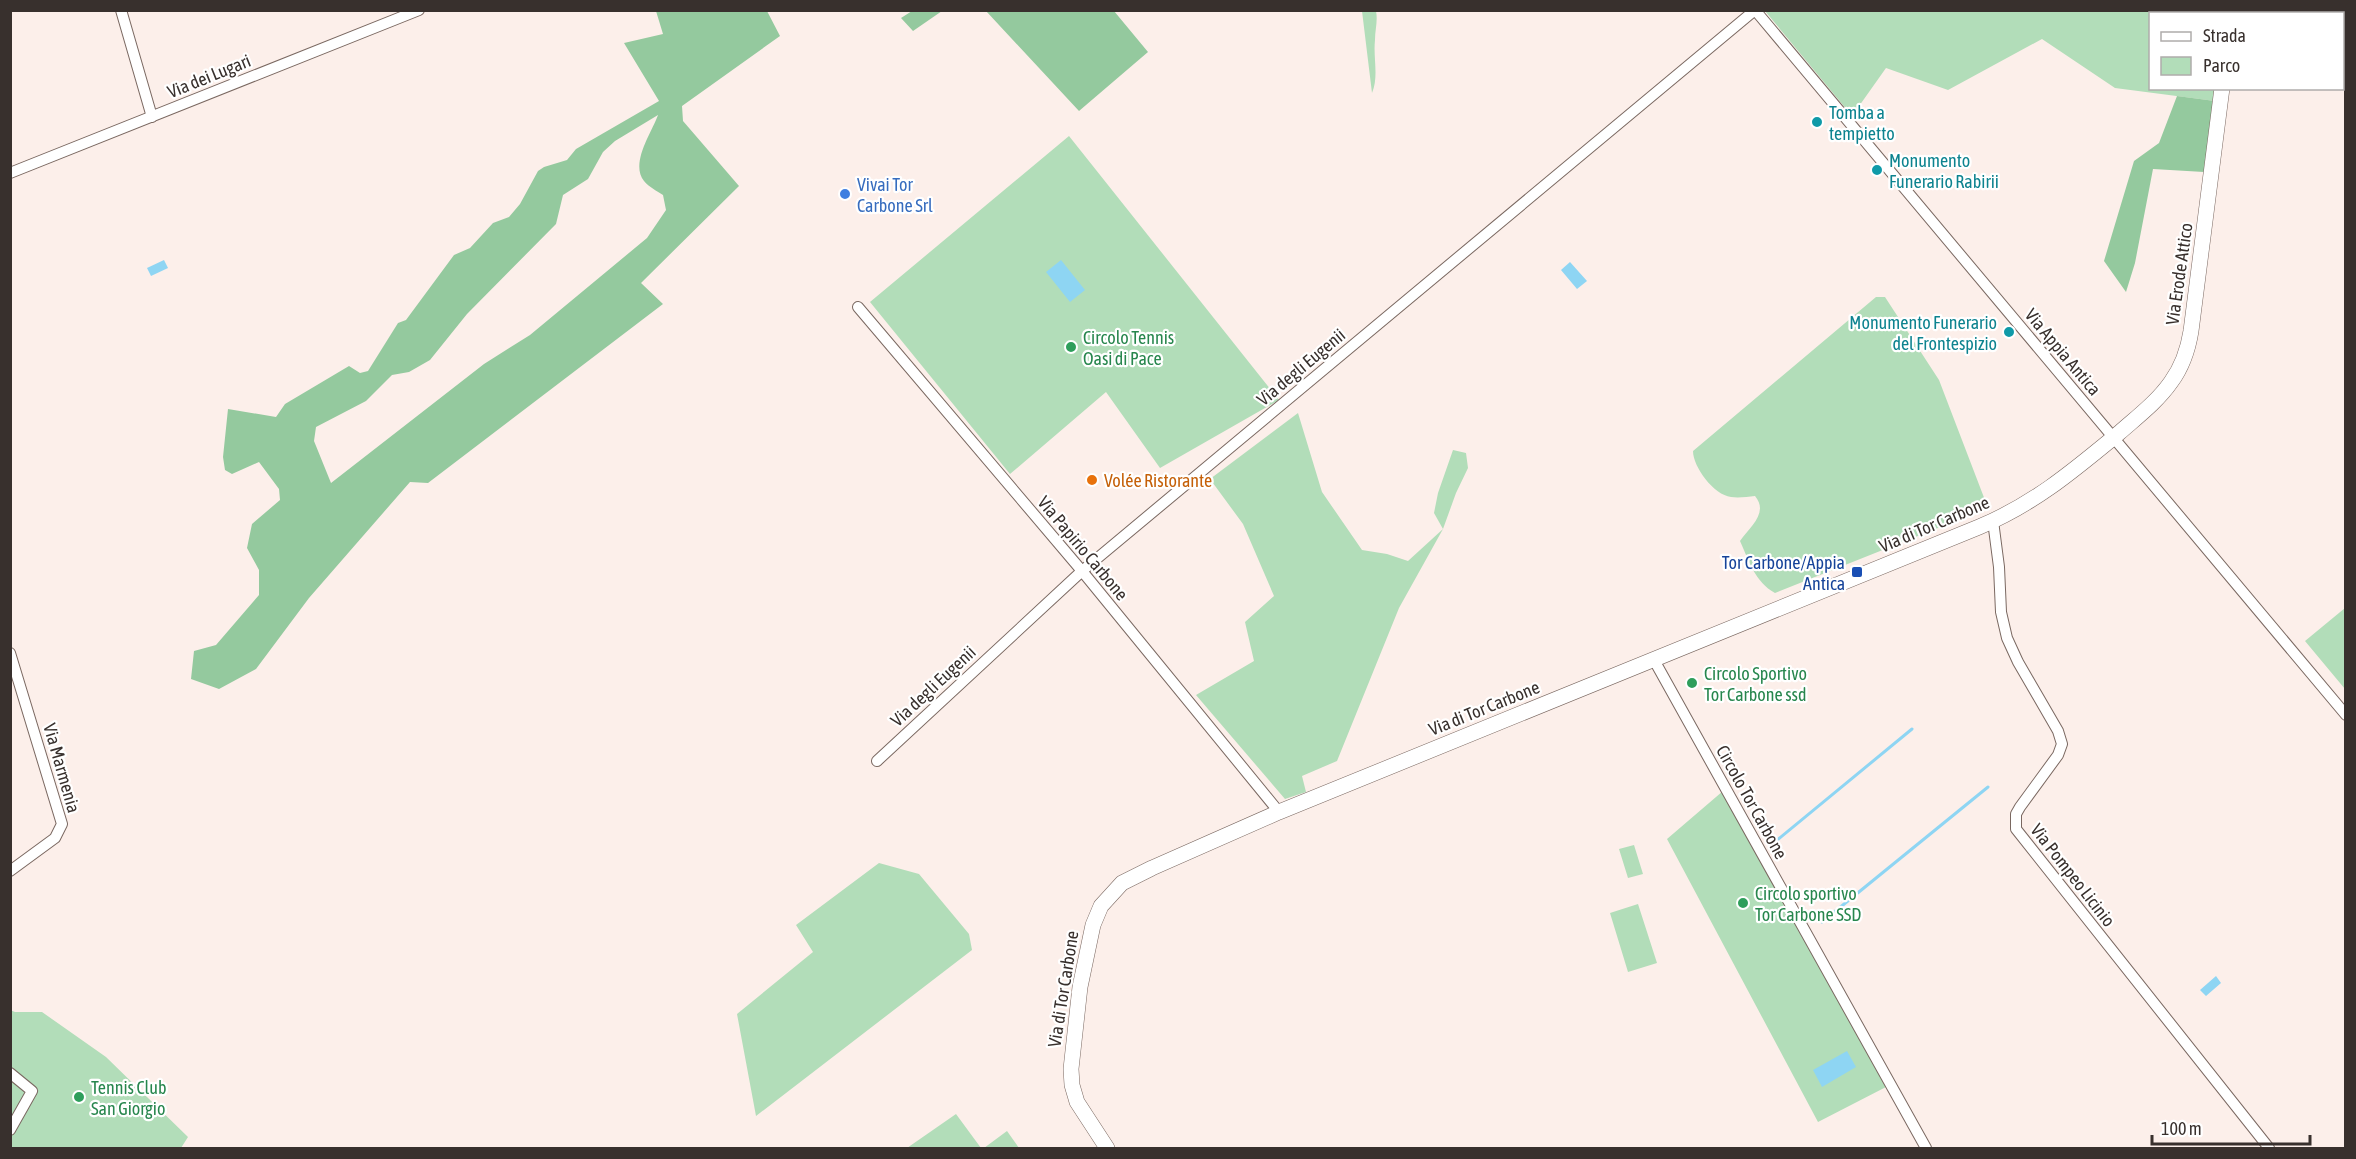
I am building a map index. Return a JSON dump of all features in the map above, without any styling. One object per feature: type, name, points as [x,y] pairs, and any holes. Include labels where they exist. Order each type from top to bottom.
[{"type":"main road","name":"Via Erode Attico","points":[[2113,437],[2167,388],[2185,355],[2192,322],[2222,90]]},
{"type":"main road","name":"Via di Tor Carbone","points":[[1107,1149],[1077,1102],[1071,1074],[1077,1012],[1092,925],[1099,909],[1117,887],[1133,877],[1280,812],[1993,521],[2024,506],[2056,485],[2113,437]]},
{"type":"street","points":[[121,10],[152,117]]},
{"type":"street","name":"Via Appia Antica","points":[[1755,10],[2346,715]]},
{"type":"street","name":"Via degli Eugenii","points":[[878,761],[1082,571],[1755,10]]},
{"type":"street","name":"Via dei Lugari","points":[[10,173],[412,12]]},
{"type":"street","name":"Via Papirio Carbone","points":[[858,307],[1082,571],[1280,812]]},
{"type":"street","name":"Via Pompeo Licinio","points":[[1993,521],[1999,567],[2001,612],[2007,638],[2018,662],[2058,731],[2062,744],[2058,755],[2016,814],[2016,829],[2270,1149]]},
{"type":"street","name":"Via Marmenia","points":[[10,653],[62,824],[55,837],[10,871]]},
{"type":"street","name":"Circolo Tor Carbone","points":[[1654,660],[1926,1149]]},
{"type":"street","points":[[10,1073],[32,1091],[10,1130]]},
{"type":"green space","points":[[656,11],[767,11],[780,36],[682,106],[683,121],[739,186],[641,283],[663,304],[428,483],[410,482],[309,598],[256,669],[219,689],[191,679],[194,651],[216,645],[259,595],[259,570],[247,548],[252,524],[280,500],[279,489],[259,462],[232,474],[225,470],[223,457],[228,409],[276,417],[285,404],[349,366],[360,373],[368,371],[398,323],[406,320],[454,255],[470,248],[493,223],[509,217],[520,204],[538,171],[567,160],[576,149],[659,101],[624,43],[663,34]],"holes":[[[658,115],[643,148],[639,166],[644,181],[663,195],[666,210],[647,238],[530,335],[484,364],[331,483],[314,441],[316,427],[366,401],[392,375],[409,372],[430,360],[467,314],[556,224],[563,195],[588,179],[603,152],[615,141]]]},
{"type":"green space","points":[[912,11],[942,11],[913,31],[901,18]]},
{"type":"green space","points":[[986,11],[1114,11],[1148,52],[1079,111]]},
{"type":"green space","points":[[1362,11],[1376,11],[1377,15],[1375,80],[1372,93]]},
{"type":"green space","points":[[1765,11],[2228,11],[2149,12],[2149,90],[2217,90],[2215,101],[2115,88],[2042,39],[1948,90],[1886,68],[1852,116]]},
{"type":"green space","points":[[2177,96],[2215,101],[2204,172],[2153,169],[2135,263],[2126,292],[2104,261],[2134,161],[2159,143]]},
{"type":"green space","name":"Circolo Tennis Oasi di Pace","points":[[1069,136],[1279,400],[1160,468],[1106,392],[1010,474],[870,302]]},
{"type":"green space","points":[[1876,297],[1885,297],[1939,380],[1988,508],[1775,593],[1762,583],[1740,541],[1759,514],[1759,502],[1755,496],[1731,497],[1718,491],[1701,472],[1693,451]]},
{"type":"green space","points":[[1298,413],[1322,492],[1362,550],[1387,554],[1408,561],[1443,529],[1399,608],[1337,761],[1302,776],[1306,792],[1285,799],[1196,695],[1254,661],[1245,622],[1274,596],[1243,524],[1210,479]]},
{"type":"green space","points":[[1453,450],[1466,453],[1468,468],[1443,529],[1434,513],[1438,493]]},
{"type":"green space","points":[[2345,608],[2345,689],[2305,641]]},
{"type":"green space","name":"Circolo sportivo Tor Carbone SSD","points":[[1723,791],[1886,1087],[1818,1122],[1667,839]]},
{"type":"green space","points":[[1634,845],[1643,874],[1628,878],[1619,849]]},
{"type":"green space","points":[[879,863],[919,874],[969,934],[972,950],[756,1116],[737,1014],[813,952],[796,925]]},
{"type":"green space","points":[[1638,904],[1657,963],[1628,972],[1610,913]]},
{"type":"green space","name":"Tennis Club San Giorgio","points":[[10,1010],[42,1012],[106,1057],[188,1137],[181,1148],[11,1148]]},
{"type":"green space","points":[[956,1114],[981,1148],[907,1148]]},
{"type":"green space","points":[[1007,1131],[1019,1148],[984,1148]]},
{"type":"water","points":[[164,260],[168,268],[151,276],[147,268]]},
{"type":"water","points":[[1061,260],[1085,290],[1070,302],[1046,272]]},
{"type":"water","points":[[1570,262],[1587,281],[1577,289],[1561,270]]},
{"type":"water","points":[[2216,976],[2221,983],[2206,996],[2200,990]]},
{"type":"water","points":[[1847,1051],[1856,1067],[1822,1087],[1813,1070]]},
{"type":"waterway","points":[[1776,841],[1912,729]]},
{"type":"waterway","points":[[1822,922],[1988,787]]},
{"type":"place","name":"Tomba a tempietto","points":[[1817,122]]},
{"type":"place","name":"Monumento Funerario Rabirii","points":[[1877,170]]},
{"type":"place","name":"Vivai Tor Carbone Srl","points":[[845,194]]},
{"type":"place","name":"Monumento Funerario del Frontespizio","points":[[2009,332]]},
{"type":"place","name":"Circolo Tennis Oasi di Pace","points":[[1071,347]]},
{"type":"place","name":"Volée Ristorante","points":[[1092,480]]},
{"type":"place","name":"Tor Carbone/Appia Antica","points":[[1857,572]]},
{"type":"place","name":"Circolo Sportivo Tor Carbone ssd","points":[[1692,683]]},
{"type":"place","name":"Circolo sportivo Tor Carbone SSD","points":[[1743,903]]},
{"type":"place","name":"Tennis Club San Giorgio","points":[[79,1097]]}]
